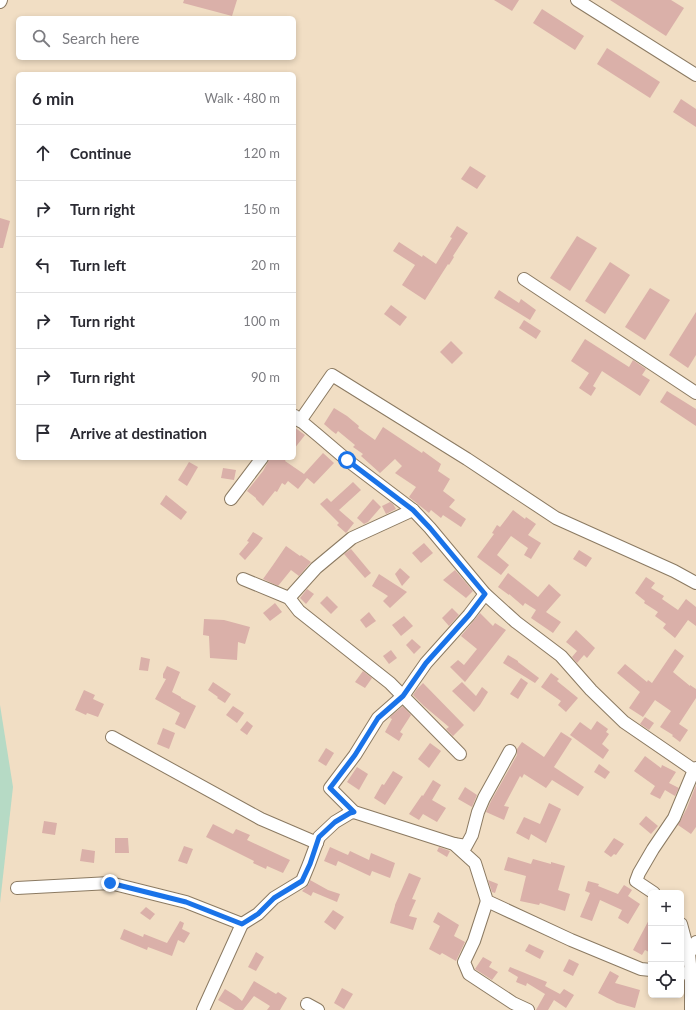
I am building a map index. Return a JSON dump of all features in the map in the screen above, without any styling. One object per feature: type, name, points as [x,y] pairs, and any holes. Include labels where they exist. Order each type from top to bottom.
[{"type":"street","points":[[577,0],[696,75]]},
{"type":"street","points":[[524,279],[696,393]]},
{"type":"street","points":[[650,890],[636,881],[639,873],[674,818],[695,769],[624,722],[591,690],[561,656],[516,622],[485,594],[413,510],[347,460],[297,419],[332,375],[556,518],[674,571],[696,583]]},
{"type":"street","points":[[231,499],[260,460]]},
{"type":"street","points":[[289,598],[316,568],[352,538],[413,510]]},
{"type":"street","points":[[243,579],[289,598],[299,611],[390,683],[460,754]]},
{"type":"street","points":[[485,594],[469,615],[426,663],[403,696],[378,718],[355,755],[330,788],[354,812],[454,844],[466,846],[472,836],[478,812],[484,798],[510,752]]},
{"type":"street","points":[[112,737],[261,819],[317,843]]},
{"type":"street","points":[[203,1010],[242,924],[258,914],[274,898],[302,881],[310,864],[319,837],[335,822],[354,812]]},
{"type":"street","points":[[454,844],[475,863],[487,901],[474,941],[464,962],[469,974],[513,1003],[528,1010]]},
{"type":"street","points":[[17,888],[110,883],[186,902],[242,924]]},
{"type":"street","points":[[487,901],[571,940],[641,969],[648,970]]},
{"type":"street","points":[[682,926],[689,954],[691,1010]]},
{"type":"street","points":[[689,954],[696,942]]},
{"type":"street","points":[[307,1004],[318,1010]]},
{"type":"green space","points":[[0,705],[13,787],[0,903]]},
{"type":"building","points":[[184,0],[237,0],[232,16],[183,3]]},
{"type":"building","points":[[494,0],[519,0],[512,11]]},
{"type":"building","points":[[610,0],[671,0],[684,8],[666,36]]},
{"type":"building","points":[[542,9],[584,36],[575,50],[533,23]]},
{"type":"building","points":[[607,48],[660,82],[650,98],[597,64]]},
{"type":"building","points":[[681,99],[696,109],[696,127],[673,112]]},
{"type":"building","points":[[470,166],[486,176],[477,189],[461,179]]},
{"type":"building","points":[[0,218],[10,221],[3,248],[0,248]]},
{"type":"building","points":[[457,226],[468,233],[449,265],[448,264],[425,300],[402,285],[415,265],[393,251],[399,242],[436,264],[452,238],[450,237]]},
{"type":"building","points":[[577,236],[597,248],[570,291],[550,278]]},
{"type":"building","points":[[610,262],[630,275],[605,314],[585,301]]},
{"type":"building","points":[[650,288],[670,300],[645,340],[625,327]]},
{"type":"building","points":[[499,290],[519,303],[521,299],[536,310],[530,320],[494,298]]},
{"type":"building","points":[[391,305],[407,317],[400,326],[384,314]]},
{"type":"building","points":[[696,312],[696,355],[688,368],[669,355]]},
{"type":"building","points":[[524,320],[541,331],[536,339],[519,328]]},
{"type":"building","points":[[585,339],[629,367],[633,360],[646,369],[642,375],[650,380],[640,396],[602,371],[593,386],[596,388],[591,396],[579,388],[589,373],[571,361]]},
{"type":"building","points":[[451,341],[463,353],[452,364],[440,352]]},
{"type":"building","points":[[667,391],[696,409],[696,426],[660,402]]},
{"type":"building","points":[[334,408],[347,416],[359,426],[358,428],[375,440],[383,427],[422,453],[423,451],[441,464],[438,471],[450,479],[443,491],[455,500],[449,507],[466,519],[461,527],[443,515],[441,518],[431,510],[429,513],[409,497],[416,487],[395,473],[402,466],[395,459],[380,473],[361,456],[363,454],[353,447],[355,445],[338,431],[336,434],[324,424]]},
{"type":"building","points":[[296,428],[305,435],[296,446]]},
{"type":"building","points":[[323,453],[334,463],[314,484],[307,478],[298,489],[288,481],[285,485],[282,483],[277,492],[275,491],[263,506],[247,491],[263,471],[268,460],[286,460],[304,474]]},
{"type":"building","points":[[189,462],[198,467],[187,486],[178,480]]},
{"type":"building","points":[[223,468],[236,470],[234,480],[221,478]]},
{"type":"building","points":[[353,482],[361,490],[339,510],[354,523],[346,533],[337,525],[339,523],[320,504],[327,498],[331,502]]},
{"type":"building","points":[[166,495],[187,512],[181,520],[160,504]]},
{"type":"building","points":[[373,499],[381,507],[368,522],[364,524],[357,518]]},
{"type":"building","points":[[390,502],[396,509],[386,514],[382,506]]},
{"type":"building","points":[[513,510],[525,519],[526,517],[536,524],[528,535],[541,543],[531,559],[524,555],[528,548],[511,536],[497,555],[509,565],[501,575],[477,557],[494,534],[492,533],[497,525],[500,527]]},
{"type":"building","points":[[253,532],[263,538],[245,560],[239,554],[249,542],[247,541]]},
{"type":"building","points":[[424,543],[433,553],[421,563],[412,553]]},
{"type":"building","points":[[286,546],[311,562],[299,576],[291,570],[278,586],[263,579]]},
{"type":"building","points":[[351,549],[371,573],[365,578],[344,554]]},
{"type":"building","points":[[579,550],[592,558],[586,567],[573,559]]},
{"type":"building","points":[[400,568],[410,577],[402,586],[395,574]]},
{"type":"building","points":[[455,570],[473,591],[466,598],[443,580]]},
{"type":"building","points":[[508,573],[538,597],[549,584],[561,595],[546,612],[561,622],[553,633],[531,618],[536,610],[525,603],[523,606],[498,587]]},
{"type":"building","points":[[379,574],[407,592],[390,608],[383,601],[388,596],[372,586]]},
{"type":"building","points":[[646,577],[655,583],[651,588],[664,596],[662,599],[678,610],[686,599],[696,607],[696,626],[688,620],[675,638],[663,628],[666,624],[655,616],[658,612],[644,603],[645,601],[635,593]]},
{"type":"building","points":[[307,589],[314,594],[306,604],[300,598]]},
{"type":"building","points":[[327,596],[338,607],[331,614],[320,603]]},
{"type":"building","points":[[275,603],[282,612],[270,621],[263,613]]},
{"type":"building","points":[[452,608],[459,615],[449,626],[442,618]]},
{"type":"building","points":[[369,612],[376,621],[366,628],[360,620]]},
{"type":"building","points":[[480,613],[493,626],[495,623],[506,630],[465,682],[450,667],[458,660],[464,665],[477,649],[461,636]]},
{"type":"building","points":[[404,616],[413,626],[401,636],[392,625]]},
{"type":"building","points":[[204,619],[224,620],[250,627],[245,644],[238,642],[237,660],[210,658],[209,636],[203,635]]},
{"type":"building","points":[[576,630],[595,648],[587,658],[584,655],[577,663],[572,657],[577,651],[566,642]]},
{"type":"building","points":[[412,639],[421,647],[414,654],[406,645]]},
{"type":"building","points":[[675,649],[684,656],[673,672],[696,689],[696,698],[679,724],[688,730],[680,742],[672,736],[673,735],[660,727],[671,711],[655,700],[643,717],[629,708],[640,692],[617,673],[625,664],[647,682],[648,680],[652,683]]},
{"type":"building","points":[[391,650],[397,658],[389,664],[383,656]]},
{"type":"building","points":[[508,655],[539,678],[535,683],[503,663]]},
{"type":"building","points":[[141,657],[150,659],[148,671],[139,670]]},
{"type":"building","points":[[167,666],[180,672],[172,692],[196,706],[185,729],[175,724],[180,713],[155,699],[166,679],[163,678],[163,674]]},
{"type":"building","points":[[363,671],[372,678],[365,688],[355,682]]},
{"type":"building","points":[[551,673],[559,679],[557,681],[578,698],[566,712],[558,705],[561,701],[541,687]]},
{"type":"building","points":[[521,678],[528,683],[518,699],[510,694]]},
{"type":"building","points":[[213,682],[231,694],[225,703],[208,690]]},
{"type":"building","points":[[462,682],[476,696],[482,687],[488,692],[474,712],[452,691]]},
{"type":"building","points":[[423,683],[464,725],[453,736],[446,729],[449,727],[413,695]]},
{"type":"building","points":[[84,690],[95,695],[93,699],[104,704],[98,717],[87,713],[86,715],[75,710]]},
{"type":"building","points":[[233,706],[244,713],[237,723],[226,715]]},
{"type":"building","points":[[403,706],[411,715],[400,732],[403,734],[399,741],[385,732],[392,719],[390,718],[391,716]]},
{"type":"building","points":[[645,717],[654,723],[649,730],[640,724]]},
{"type":"building","points":[[247,721],[253,726],[247,735],[240,730]]},
{"type":"building","points":[[597,721],[608,729],[606,732],[609,734],[602,744],[609,750],[603,759],[570,735],[580,722],[591,730]]},
{"type":"building","points":[[163,728],[175,733],[169,749],[157,744]]},
{"type":"building","points":[[561,732],[572,739],[554,767],[584,787],[578,796],[552,780],[546,788],[524,774],[522,778],[520,776],[504,806],[509,807],[504,820],[486,812],[517,755],[517,749],[522,742],[544,757]]},
{"type":"building","points":[[430,743],[441,751],[429,768],[418,759]]},
{"type":"building","points":[[326,748],[334,753],[326,766],[318,761]]},
{"type":"building","points":[[645,756],[661,768],[662,765],[676,772],[669,783],[679,788],[675,796],[665,790],[660,799],[650,794],[655,786],[634,771]]},
{"type":"building","points":[[599,764],[610,772],[605,779],[594,772]]},
{"type":"building","points":[[357,767],[368,774],[359,790],[347,782]]},
{"type":"building","points":[[393,771],[403,777],[385,805],[374,798],[382,784],[384,785]]},
{"type":"building","points":[[433,780],[441,785],[432,800],[446,808],[437,822],[423,814],[419,820],[409,814]]},
{"type":"building","points":[[696,785],[696,827],[691,834],[678,825],[687,808]]},
{"type":"building","points":[[465,787],[477,795],[472,807],[458,799]]},
{"type":"building","points":[[549,803],[561,809],[546,843],[531,834],[529,840],[516,833],[524,817],[540,824]]},
{"type":"building","points":[[646,816],[658,826],[651,834],[639,824]]},
{"type":"building","points":[[44,821],[57,823],[55,835],[42,833]]},
{"type":"building","points":[[213,824],[233,834],[236,829],[250,835],[247,840],[290,860],[283,873],[267,866],[266,869],[253,863],[254,861],[206,837]]},
{"type":"building","points":[[115,838],[128,838],[129,853],[115,853]]},
{"type":"building","points":[[614,838],[624,844],[616,855],[614,854],[611,857],[604,852]]},
{"type":"building","points":[[184,846],[193,849],[187,864],[178,861]]},
{"type":"building","points":[[330,847],[348,855],[350,851],[369,860],[371,853],[395,863],[390,878],[372,871],[370,876],[338,861],[336,866],[324,861]]},
{"type":"building","points":[[439,847],[450,851],[447,857],[437,851]]},
{"type":"building","points":[[82,849],[95,851],[94,863],[80,861]]},
{"type":"building","points":[[508,857],[531,864],[533,859],[565,866],[558,890],[570,894],[565,911],[540,903],[539,905],[520,901],[526,876],[504,870]]},
{"type":"building","points":[[409,873],[421,878],[412,899],[416,900],[409,916],[417,918],[413,930],[390,923],[395,905]]},
{"type":"building","points":[[310,880],[328,890],[340,894],[337,902],[313,892],[311,896],[302,891],[309,884]]},
{"type":"building","points":[[488,880],[498,884],[495,893],[492,892]]},
{"type":"building","points":[[588,881],[599,884],[598,886],[618,894],[624,885],[632,890],[628,896],[640,904],[628,924],[618,918],[622,910],[600,900],[592,921],[580,917],[590,893],[585,891]]},
{"type":"building","points":[[146,907],[155,914],[150,920],[140,913]]},
{"type":"building","points":[[333,910],[344,917],[335,930],[324,922]]},
{"type":"building","points":[[438,912],[459,925],[454,936],[465,942],[456,961],[442,953],[440,955],[429,949],[440,926],[433,922]]},
{"type":"building","points":[[180,921],[184,923],[182,929],[190,933],[184,943],[178,940],[172,956],[148,947],[147,950],[120,939],[124,929],[143,937],[144,934],[167,943]]},
{"type":"building","points":[[648,922],[648,952],[645,950],[642,955],[633,950]]},
{"type":"building","points":[[529,944],[544,951],[540,959],[525,951]]},
{"type":"building","points":[[256,952],[264,957],[256,971],[248,967]]},
{"type":"building","points":[[483,957],[492,962],[489,967],[498,972],[492,980],[475,969]]},
{"type":"building","points":[[569,959],[579,964],[573,976],[563,971]]},
{"type":"building","points":[[510,967],[547,982],[545,986],[560,994],[564,989],[574,995],[566,1008],[554,1000],[548,1010],[536,1010],[545,994],[527,983],[526,986],[516,982],[518,977],[508,971]]},
{"type":"building","points":[[610,971],[619,976],[615,983],[640,990],[635,1008],[617,1003],[598,993]]},
{"type":"building","points":[[254,981],[276,994],[278,992],[287,998],[280,1010],[267,1010],[270,1006],[254,996],[243,1010],[235,1010],[218,1000],[225,989],[242,1001]]},
{"type":"building","points":[[342,988],[353,994],[344,1009],[334,1003]]},
{"type":"route","points":[[110,883],[186,902],[242,924],[258,914],[274,898],[302,881],[310,864],[319,837],[335,822],[354,812],[330,788],[355,755],[378,718],[403,696],[426,663],[469,615],[485,594],[413,510],[347,460]]}]
